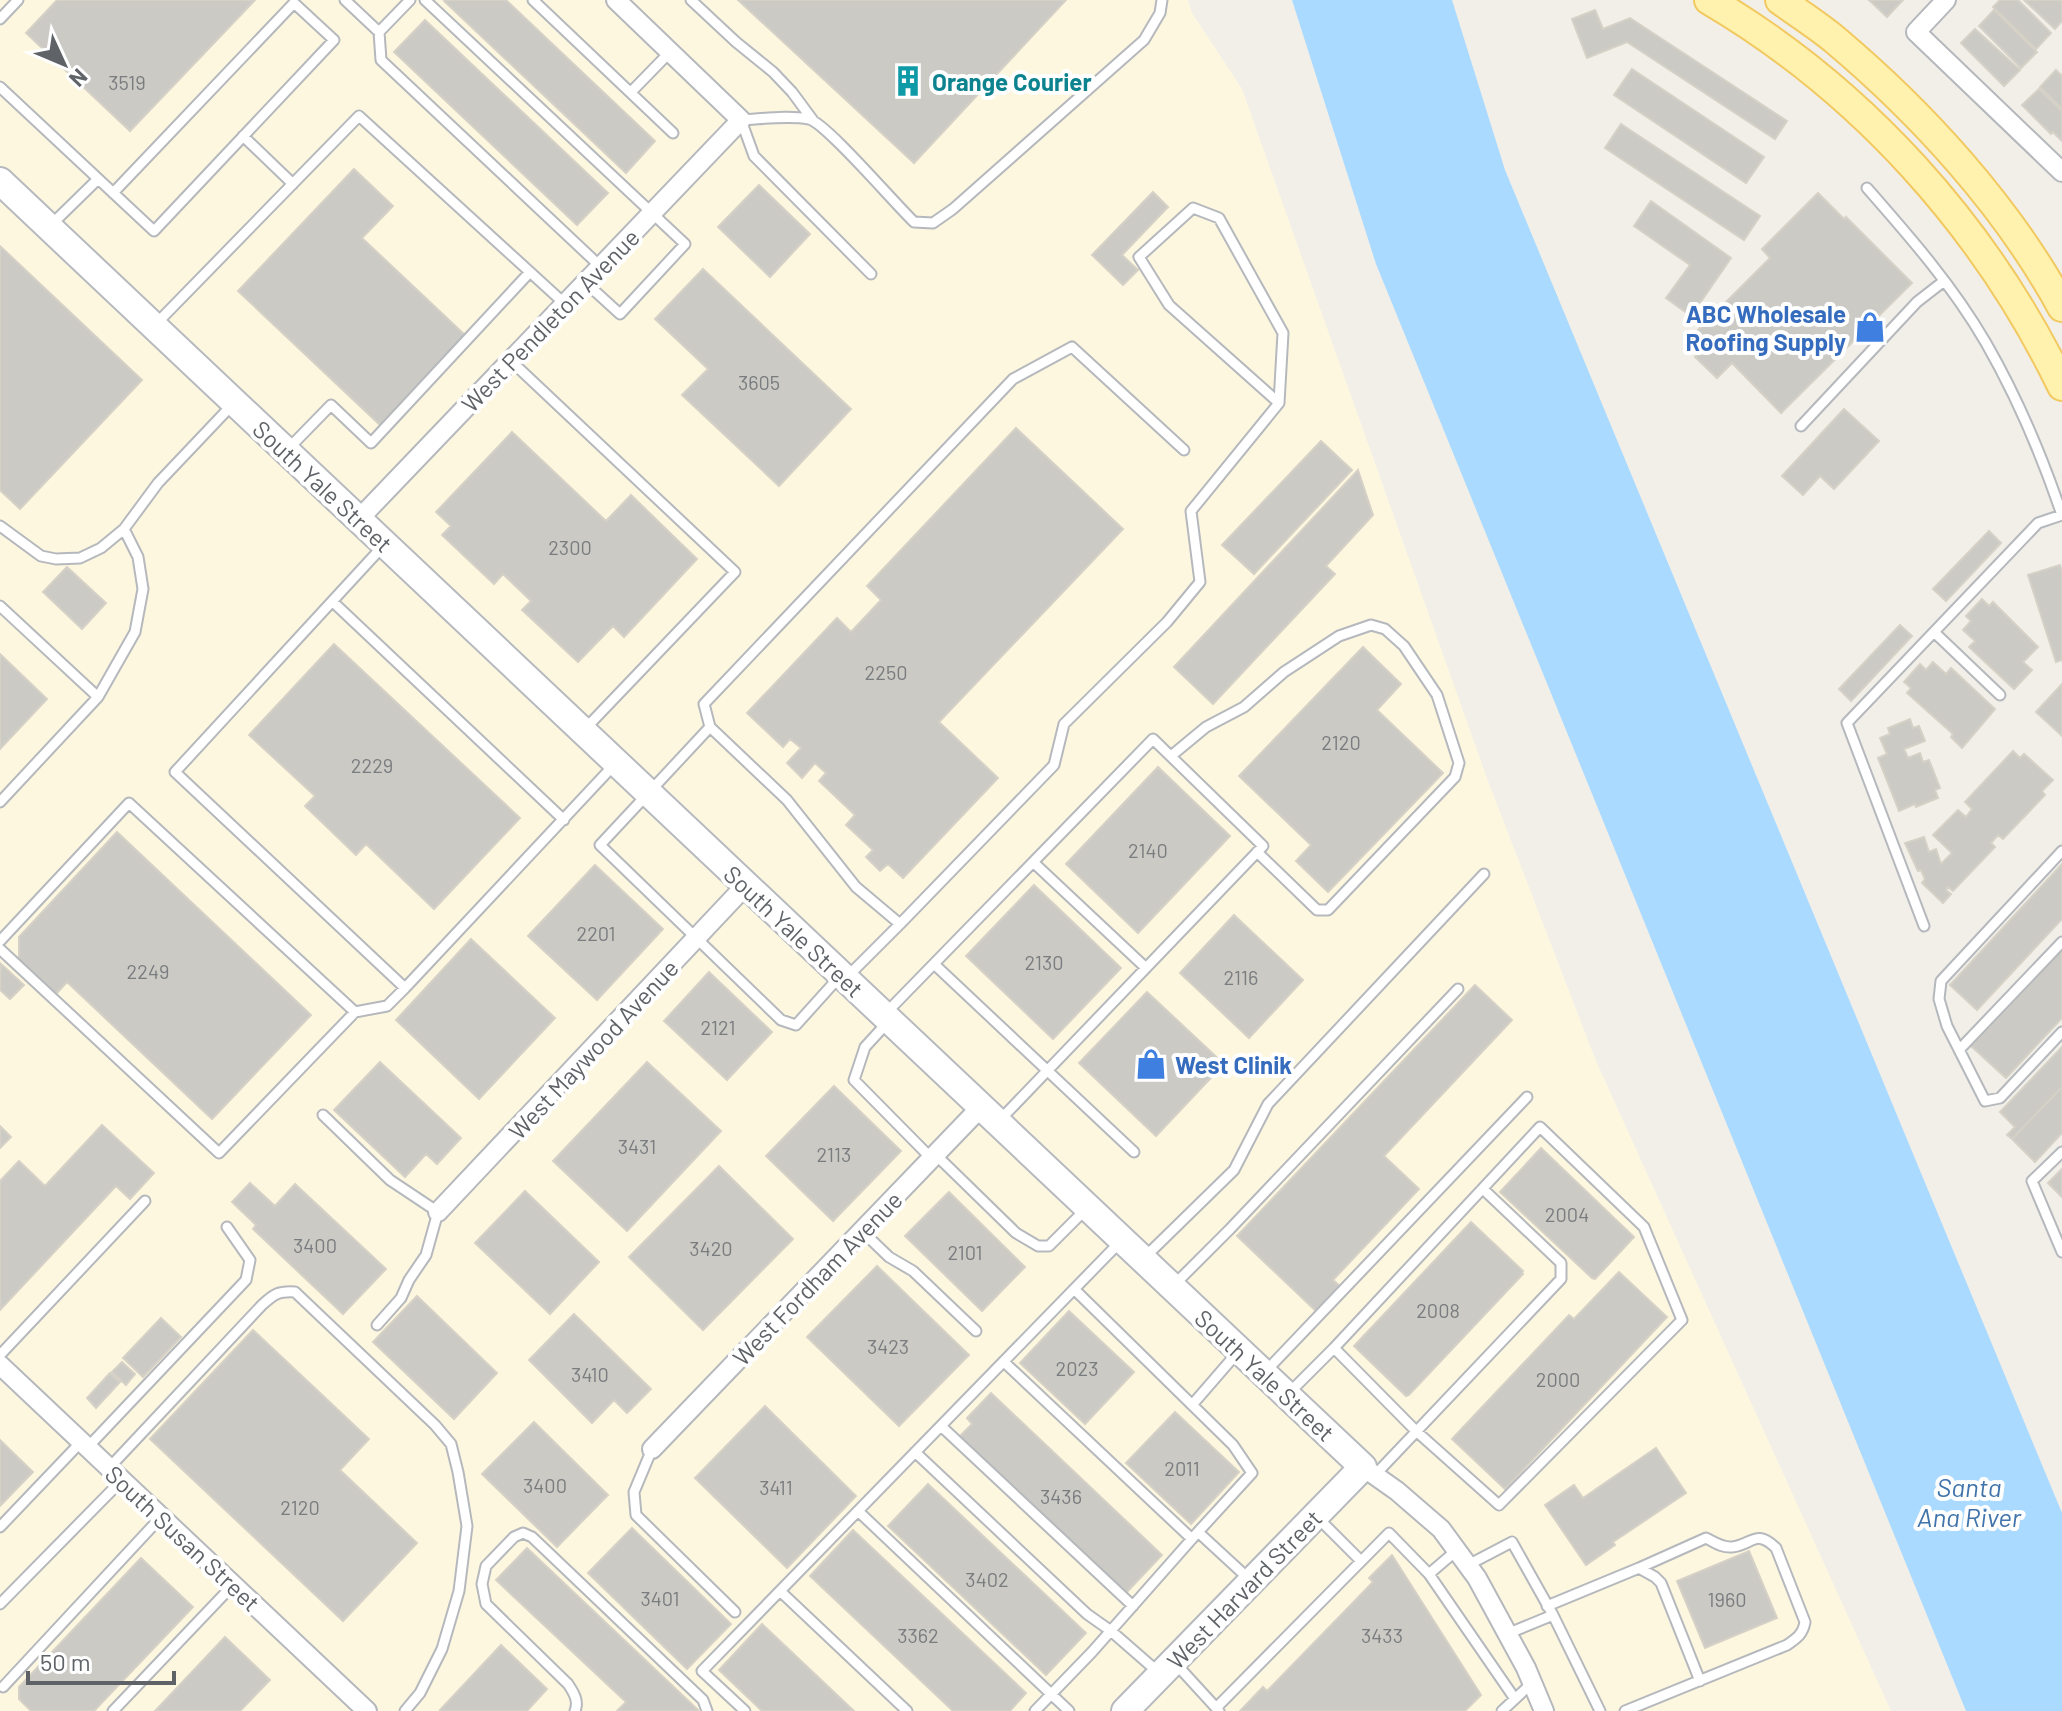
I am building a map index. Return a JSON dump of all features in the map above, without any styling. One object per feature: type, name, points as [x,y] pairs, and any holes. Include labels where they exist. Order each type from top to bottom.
[{"type":"main road","points":[[1709,0],[1810,68],[1872,123],[1930,185],[1980,247],[2048,356],[2062,386]]},
{"type":"main road","points":[[1780,0],[1832,37],[1895,93],[1954,154],[2005,219],[2062,307]]},
{"type":"street","points":[[616,0],[741,120]]},
{"type":"street","points":[[1946,0],[1916,32],[2062,172]]},
{"type":"street","name":"West Pendleton Avenue","points":[[359,519],[741,120]]},
{"type":"street","name":"South Yale Street","points":[[0,181],[1368,1472],[1397,1491],[1441,1529],[1477,1578],[1544,1711]]},
{"type":"street","name":"West Maywood Avenue","points":[[438,1212],[746,885]]},
{"type":"street","name":"West Fordham Avenue","points":[[652,1449],[934,1157],[989,1115]]},
{"type":"street","name":"South Susan Street","points":[[0,1365],[367,1711]]},
{"type":"street","name":"West Harvard Street","points":[[1125,1711],[1316,1515],[1368,1472]]},
{"type":"lane","points":[[0,19],[18,0]]},
{"type":"lane","points":[[345,0],[379,32],[381,60],[601,267]]},
{"type":"lane","points":[[379,32],[410,0]]},
{"type":"lane","points":[[425,0],[685,244],[620,314],[586,283]]},
{"type":"lane","points":[[533,0],[673,133]]},
{"type":"lane","points":[[691,0],[773,72],[812,119],[914,222],[933,223],[953,209],[1144,40],[1160,13],[1162,0]]},
{"type":"lane","points":[[0,87],[98,179],[113,193],[154,231],[334,40],[295,1],[113,193]]},
{"type":"lane","points":[[631,92],[670,52]]},
{"type":"lane","points":[[154,326],[359,116],[565,304]]},
{"type":"lane","points":[[812,119],[741,120],[754,156],[871,274]]},
{"type":"lane","points":[[243,136],[293,184]]},
{"type":"lane","points":[[49,228],[98,179]]},
{"type":"lane","points":[[1867,188],[1917,245],[1986,343],[2025,423],[2062,515],[2038,523],[1847,723],[1924,926]]},
{"type":"lane","points":[[710,727],[600,845],[781,1020],[796,1025],[900,924],[1054,765],[1064,724],[1167,622],[1200,582],[1191,511],[1279,403],[1283,333],[1219,218],[1193,208],[1139,257],[1169,305],[1279,403]]},
{"type":"lane","points":[[286,451],[331,405],[371,443],[530,272]]},
{"type":"lane","points":[[1801,426],[1917,302],[1944,281]]},
{"type":"lane","points":[[900,924],[856,887],[787,800],[710,727],[704,704],[1013,379],[1072,347],[1184,450]]},
{"type":"lane","points":[[511,361],[735,572],[583,731]]},
{"type":"lane","points":[[0,526],[41,556],[80,558],[101,548],[124,529],[158,483],[234,402]]},
{"type":"lane","points":[[0,802],[98,697],[135,632],[143,589],[138,557],[124,529]]},
{"type":"lane","points":[[385,544],[175,772],[405,988]]},
{"type":"lane","points":[[333,602],[564,820]]},
{"type":"lane","points":[[0,606],[98,697]]},
{"type":"lane","points":[[1171,756],[1206,727],[1244,707],[1284,672],[1339,636],[1371,625],[1385,629],[1404,646],[1437,695],[1459,763],[1455,777],[1328,910],[1317,910],[1257,852]]},
{"type":"lane","points":[[1934,632],[2000,695]]},
{"type":"lane","points":[[989,1115],[1048,1071],[1263,846],[1153,739],[934,964],[886,1018],[865,1047],[854,1080],[1016,1233],[1038,1246],[1049,1246],[1087,1207]]},
{"type":"lane","points":[[0,949],[219,1153],[355,1012],[387,1006],[616,763]]},
{"type":"lane","points":[[0,941],[129,803],[355,1012]]},
{"type":"lane","points":[[2062,851],[1941,981],[1939,999],[1947,1026],[1985,1101],[2000,1098],[2062,1032]]},
{"type":"lane","points":[[1033,862],[1146,968]]},
{"type":"lane","points":[[1143,1259],[1234,1170],[1268,1104],[1484,874]]},
{"type":"lane","points":[[1959,1050],[2062,942]]},
{"type":"lane","points":[[934,964],[1134,1152]]},
{"type":"lane","points":[[1172,1287],[1458,989]]},
{"type":"lane","points":[[1263,1373],[1527,1097]]},
{"type":"lane","points":[[323,1115],[390,1180],[438,1212],[426,1255],[401,1298],[377,1325]]},
{"type":"lane","points":[[1287,1396],[1540,1127],[1644,1227],[1682,1320],[1499,1505],[1416,1431],[1334,1348]]},
{"type":"lane","points":[[2062,1152],[2032,1181],[2062,1252]]},
{"type":"lane","points":[[1368,1472],[1416,1431],[1561,1279],[1561,1263],[1483,1189]]},
{"type":"lane","points":[[0,1355],[145,1201]]},
{"type":"lane","points":[[0,1527],[246,1280],[250,1260],[227,1227]]},
{"type":"lane","points":[[862,1231],[889,1257],[913,1271],[976,1331]]},
{"type":"lane","points":[[745,1711],[702,1671],[1122,1240]]},
{"type":"lane","points":[[1035,1711],[1252,1473],[1233,1445],[1075,1290]]},
{"type":"lane","points":[[0,1604],[262,1305],[274,1294],[295,1292],[435,1425],[451,1444],[467,1526],[459,1591],[442,1649],[420,1693],[405,1711]]},
{"type":"lane","points":[[1192,1405],[1239,1351]]},
{"type":"lane","points":[[1004,1362],[1195,1535],[1252,1581]]},
{"type":"lane","points":[[941,1426],[1133,1606]]},
{"type":"lane","points":[[652,1449],[634,1492],[636,1515],[735,1612]]},
{"type":"lane","points":[[915,1452],[1087,1614],[1167,1668],[1218,1709],[1389,1533],[1429,1574],[1515,1699]]},
{"type":"lane","points":[[858,1511],[1069,1711]]},
{"type":"lane","points":[[1316,1515],[1361,1561]]},
{"type":"lane","points":[[3,1687],[161,1517]]},
{"type":"lane","points":[[575,1711],[575,1695],[568,1684],[486,1604],[482,1584],[486,1566],[514,1537],[523,1533],[532,1537],[703,1700],[707,1711]]},
{"type":"lane","points":[[1507,1634],[1706,1538],[1718,1545],[1733,1547],[1753,1538],[1769,1541],[1776,1548],[1805,1622],[1799,1638],[1625,1711]]},
{"type":"lane","points":[[1429,1574],[1462,1558],[1512,1542],[1600,1711]]},
{"type":"lane","points":[[1639,1568],[1661,1583],[1700,1681]]},
{"type":"lane","points":[[113,1711],[233,1585]]},
{"type":"lane","points":[[780,1591],[907,1711]]},
{"type":"lane","points":[[1502,1711],[1532,1683]]},
{"type":"shaded area","points":[[0,0],[1188,0],[1192,13],[1242,89],[1488,781],[1596,1061],[1891,1711],[0,1711]]},
{"type":"water","name":"Santa Ana River","points":[[1292,0],[1452,0],[1505,170],[2062,1513],[2062,1711],[1966,1711],[1376,264]]},
{"type":"building","points":[[57,0],[255,0],[130,131],[26,33]]},
{"type":"building","points":[[445,0],[506,0],[655,141],[626,173]]},
{"type":"building","name":"Orange Courier","points":[[738,0],[1066,0],[914,163]]},
{"type":"building","points":[[1869,0],[1903,0],[1887,17]]},
{"type":"building","points":[[2000,0],[2018,0],[2051,33],[2036,49],[1993,7]]},
{"type":"building","points":[[2024,0],[2060,0],[2062,21],[2055,29]]},
{"type":"building","points":[[1595,10],[1603,29],[1630,18],[1787,121],[1775,139],[1627,42],[1587,58],[1572,19]]},
{"type":"building","points":[[1994,10],[2037,52],[2021,68],[1979,26]]},
{"type":"building","points":[[425,20],[608,193],[577,225],[394,52]]},
{"type":"building","points":[[1975,29],[2020,70],[2004,86],[1961,43]]},
{"type":"building","points":[[1632,69],[1764,157],[1746,183],[1614,95]]},
{"type":"building","points":[[2056,70],[2062,76],[2062,109],[2040,87]]},
{"type":"building","points":[[2039,89],[2062,111],[2062,141],[2022,105]]},
{"type":"building","points":[[1621,124],[1760,216],[1744,240],[1605,148]]},
{"type":"building","points":[[354,169],[393,206],[362,238],[465,335],[380,425],[238,291]]},
{"type":"building","points":[[759,185],[810,234],[770,277],[718,227]]},
{"type":"building","points":[[1153,192],[1168,207],[1122,255],[1138,270],[1123,285],[1092,255]]},
{"type":"building","points":[[1818,193],[1912,283],[1781,413],[1732,363],[1717,378],[1695,357],[1699,353],[1687,341],[1770,258],[1762,249]]},
{"type":"building","points":[[1651,201],[1731,258],[1691,316],[1666,298],[1690,265],[1634,226]]},
{"type":"building","points":[[0,246],[142,380],[20,509],[0,490]]},
{"type":"building","points":[[703,269],[851,409],[779,486],[682,395],[708,369],[655,319]]},
{"type":"building","points":[[1844,409],[1879,441],[1834,489],[1820,476],[1803,495],[1782,476]]},
{"type":"building","points":[[1016,428],[1123,529],[939,722],[998,778],[903,878],[888,864],[880,871],[866,857],[873,850],[846,825],[855,815],[819,781],[826,773],[815,763],[802,778],[787,763],[801,748],[790,739],[783,747],[747,713],[837,618],[851,632],[881,600],[867,586]]},
{"type":"building","points":[[512,432],[606,521],[631,495],[697,559],[624,637],[613,626],[578,662],[522,610],[531,601],[503,574],[494,584],[442,535],[451,526],[436,512]]},
{"type":"building","points":[[1321,441],[1352,470],[1254,574],[1222,545]]},
{"type":"building","points":[[1358,470],[1373,515],[1326,566],[1335,574],[1213,704],[1174,667]]},
{"type":"building","points":[[1989,531],[2001,543],[1946,601],[1933,589]]},
{"type":"building","points":[[2060,565],[2062,660],[2056,662],[2028,575]]},
{"type":"building","points":[[67,567],[106,603],[82,629],[43,592]]},
{"type":"building","points":[[1982,599],[1989,606],[1993,602],[2038,647],[2023,662],[2032,670],[2014,689],[1969,647],[1975,641],[1963,630],[1971,621],[1966,616]]},
{"type":"building","points":[[1900,625],[1912,636],[1851,701],[1839,689]]},
{"type":"building","points":[[334,644],[520,818],[434,909],[366,844],[356,855],[305,806],[315,796],[249,735]]},
{"type":"building","points":[[1363,647],[1401,684],[1377,710],[1443,773],[1328,892],[1296,861],[1311,845],[1239,776]]},
{"type":"building","points":[[0,654],[47,699],[0,749]]},
{"type":"building","points":[[1933,662],[1946,674],[1951,668],[1995,709],[1962,748],[1951,737],[1953,734],[1907,693],[1911,688],[1904,682],[1920,664],[1926,670]]},
{"type":"building","points":[[2062,684],[2062,736],[2036,712]]},
{"type":"building","points":[[1910,719],[1913,728],[1919,726],[1925,741],[1904,749],[1908,758],[1920,753],[1923,762],[1929,760],[1940,788],[1935,790],[1938,798],[1899,811],[1878,758],[1887,754],[1880,738],[1890,734],[1888,728]]},
{"type":"building","points":[[2013,751],[2020,758],[2024,754],[2053,780],[2042,791],[2045,795],[2003,839],[1998,835],[1991,843],[1995,847],[1953,891],[1948,887],[1946,890],[1951,894],[1943,903],[1922,883],[1925,879],[1905,843],[1924,837],[1929,852],[1936,849],[1941,864],[1952,853],[1933,835],[1958,810],[1966,817],[1972,809],[1965,802]]},
{"type":"building","points":[[1158,767],[1230,836],[1138,933],[1066,864]]},
{"type":"building","points":[[117,832],[311,1015],[212,1119],[67,982],[56,994],[19,959],[19,937]]},
{"type":"building","points":[[2062,864],[2062,919],[1977,1010],[1950,985]]},
{"type":"building","points":[[595,865],[663,929],[597,1000],[528,936]]},
{"type":"building","points":[[1034,885],[1121,968],[1053,1039],[966,956]]},
{"type":"building","points":[[1234,915],[1303,980],[1249,1038],[1180,973]]},
{"type":"building","points":[[471,939],[555,1018],[479,1099],[396,1020]]},
{"type":"building","points":[[2062,950],[2062,1018],[2006,1078],[1971,1046]]},
{"type":"building","points":[[1,964],[24,985],[10,999],[0,990]]},
{"type":"building","points":[[709,972],[772,1032],[727,1080],[664,1021]]},
{"type":"building","points":[[1475,985],[1512,1020],[1384,1156],[1419,1189],[1333,1280],[1341,1287],[1317,1312],[1237,1236]]},
{"type":"building","name":"West Clinik","points":[[1147,992],[1224,1064],[1156,1136],[1079,1063]]},
{"type":"building","points":[[2062,1047],[2062,1087],[2012,1139],[2007,1135],[2015,1127],[2000,1112]]},
{"type":"building","points":[[380,1062],[461,1138],[437,1164],[426,1154],[405,1177],[334,1110]]},
{"type":"building","points":[[647,1062],[721,1131],[627,1231],[553,1161]]},
{"type":"building","points":[[834,1086],[901,1151],[833,1221],[766,1156]]},
{"type":"building","points":[[2062,1087],[2062,1133],[2035,1162],[2012,1139]]},
{"type":"building","points":[[102,1125],[154,1173],[130,1199],[116,1186],[0,1310],[0,1181],[19,1161],[45,1186]]},
{"type":"building","points":[[0,1126],[11,1137],[0,1148]]},
{"type":"building","points":[[1541,1148],[1634,1237],[1595,1279],[1500,1192]]},
{"type":"building","points":[[719,1166],[793,1239],[703,1330],[629,1257]]},
{"type":"building","points":[[2062,1169],[2062,1197],[2048,1183]]},
{"type":"building","points":[[250,1183],[275,1206],[295,1184],[386,1269],[343,1314],[253,1229],[256,1225],[232,1202]]},
{"type":"building","points":[[525,1191],[599,1262],[550,1314],[475,1243]]},
{"type":"building","points":[[949,1192],[1025,1267],[982,1311],[905,1236]]},
{"type":"building","points":[[1471,1222],[1523,1274],[1406,1396],[1354,1346]]},
{"type":"building","points":[[877,1266],[969,1355],[899,1426],[807,1337]]},
{"type":"building","points":[[1619,1272],[1667,1317],[1505,1489],[1452,1439],[1569,1315],[1574,1319]]},
{"type":"building","points":[[417,1296],[497,1373],[454,1419],[373,1342]]},
{"type":"building","points":[[1069,1311],[1134,1372],[1085,1424],[1020,1363]]},
{"type":"building","points":[[574,1314],[651,1389],[627,1413],[614,1400],[592,1423],[529,1360]]},
{"type":"building","points":[[161,1318],[181,1337],[143,1377],[123,1358]]},
{"type":"building","points":[[253,1330],[369,1439],[340,1470],[417,1543],[343,1621],[150,1439]]},
{"type":"building","points":[[122,1362],[135,1374],[126,1385],[112,1372]]},
{"type":"building","points":[[110,1373],[120,1382],[96,1408],[87,1398]]},
{"type":"building","points":[[991,1393],[1162,1555],[1125,1594],[960,1436],[972,1424],[967,1418]]},
{"type":"building","points":[[765,1406],[856,1496],[787,1568],[695,1478]]},
{"type":"building","points":[[1175,1412],[1239,1472],[1191,1524],[1126,1463]]},
{"type":"building","points":[[534,1422],[608,1495],[557,1547],[482,1474]]},
{"type":"building","points":[[0,1440],[33,1472],[0,1506]]},
{"type":"building","points":[[1656,1448],[1686,1493],[1613,1542],[1615,1545],[1586,1565],[1545,1505],[1574,1485],[1583,1498]]},
{"type":"building","points":[[928,1484],[1086,1633],[1046,1675],[888,1526]]},
{"type":"building","points":[[632,1528],[731,1624],[687,1669],[588,1573]]},
{"type":"building","points":[[853,1530],[1026,1693],[1010,1711],[953,1711],[810,1576]]},
{"type":"building","points":[[527,1548],[698,1711],[617,1711],[626,1702],[496,1580]]},
{"type":"building","points":[[1749,1551],[1777,1618],[1705,1648],[1677,1581]]},
{"type":"building","points":[[1392,1555],[1481,1695],[1465,1711],[1240,1711],[1263,1687],[1267,1691],[1373,1582],[1369,1578]]},
{"type":"building","points":[[141,1558],[193,1607],[94,1711],[31,1711],[19,1699],[19,1687]]},
{"type":"building","points":[[762,1624],[854,1711],[762,1711],[719,1670]]},
{"type":"building","points":[[225,1637],[270,1680],[240,1711],[155,1711]]},
{"type":"building","points":[[501,1645],[547,1689],[527,1711],[440,1710]]},
{"type":"place","name":"Orange Courier","points":[[908,81]]},
{"type":"place","name":"ABC Wholesale Roofing Supply","points":[[1870,327]]},
{"type":"place","name":"West Clinik","points":[[1151,1064]]}]
